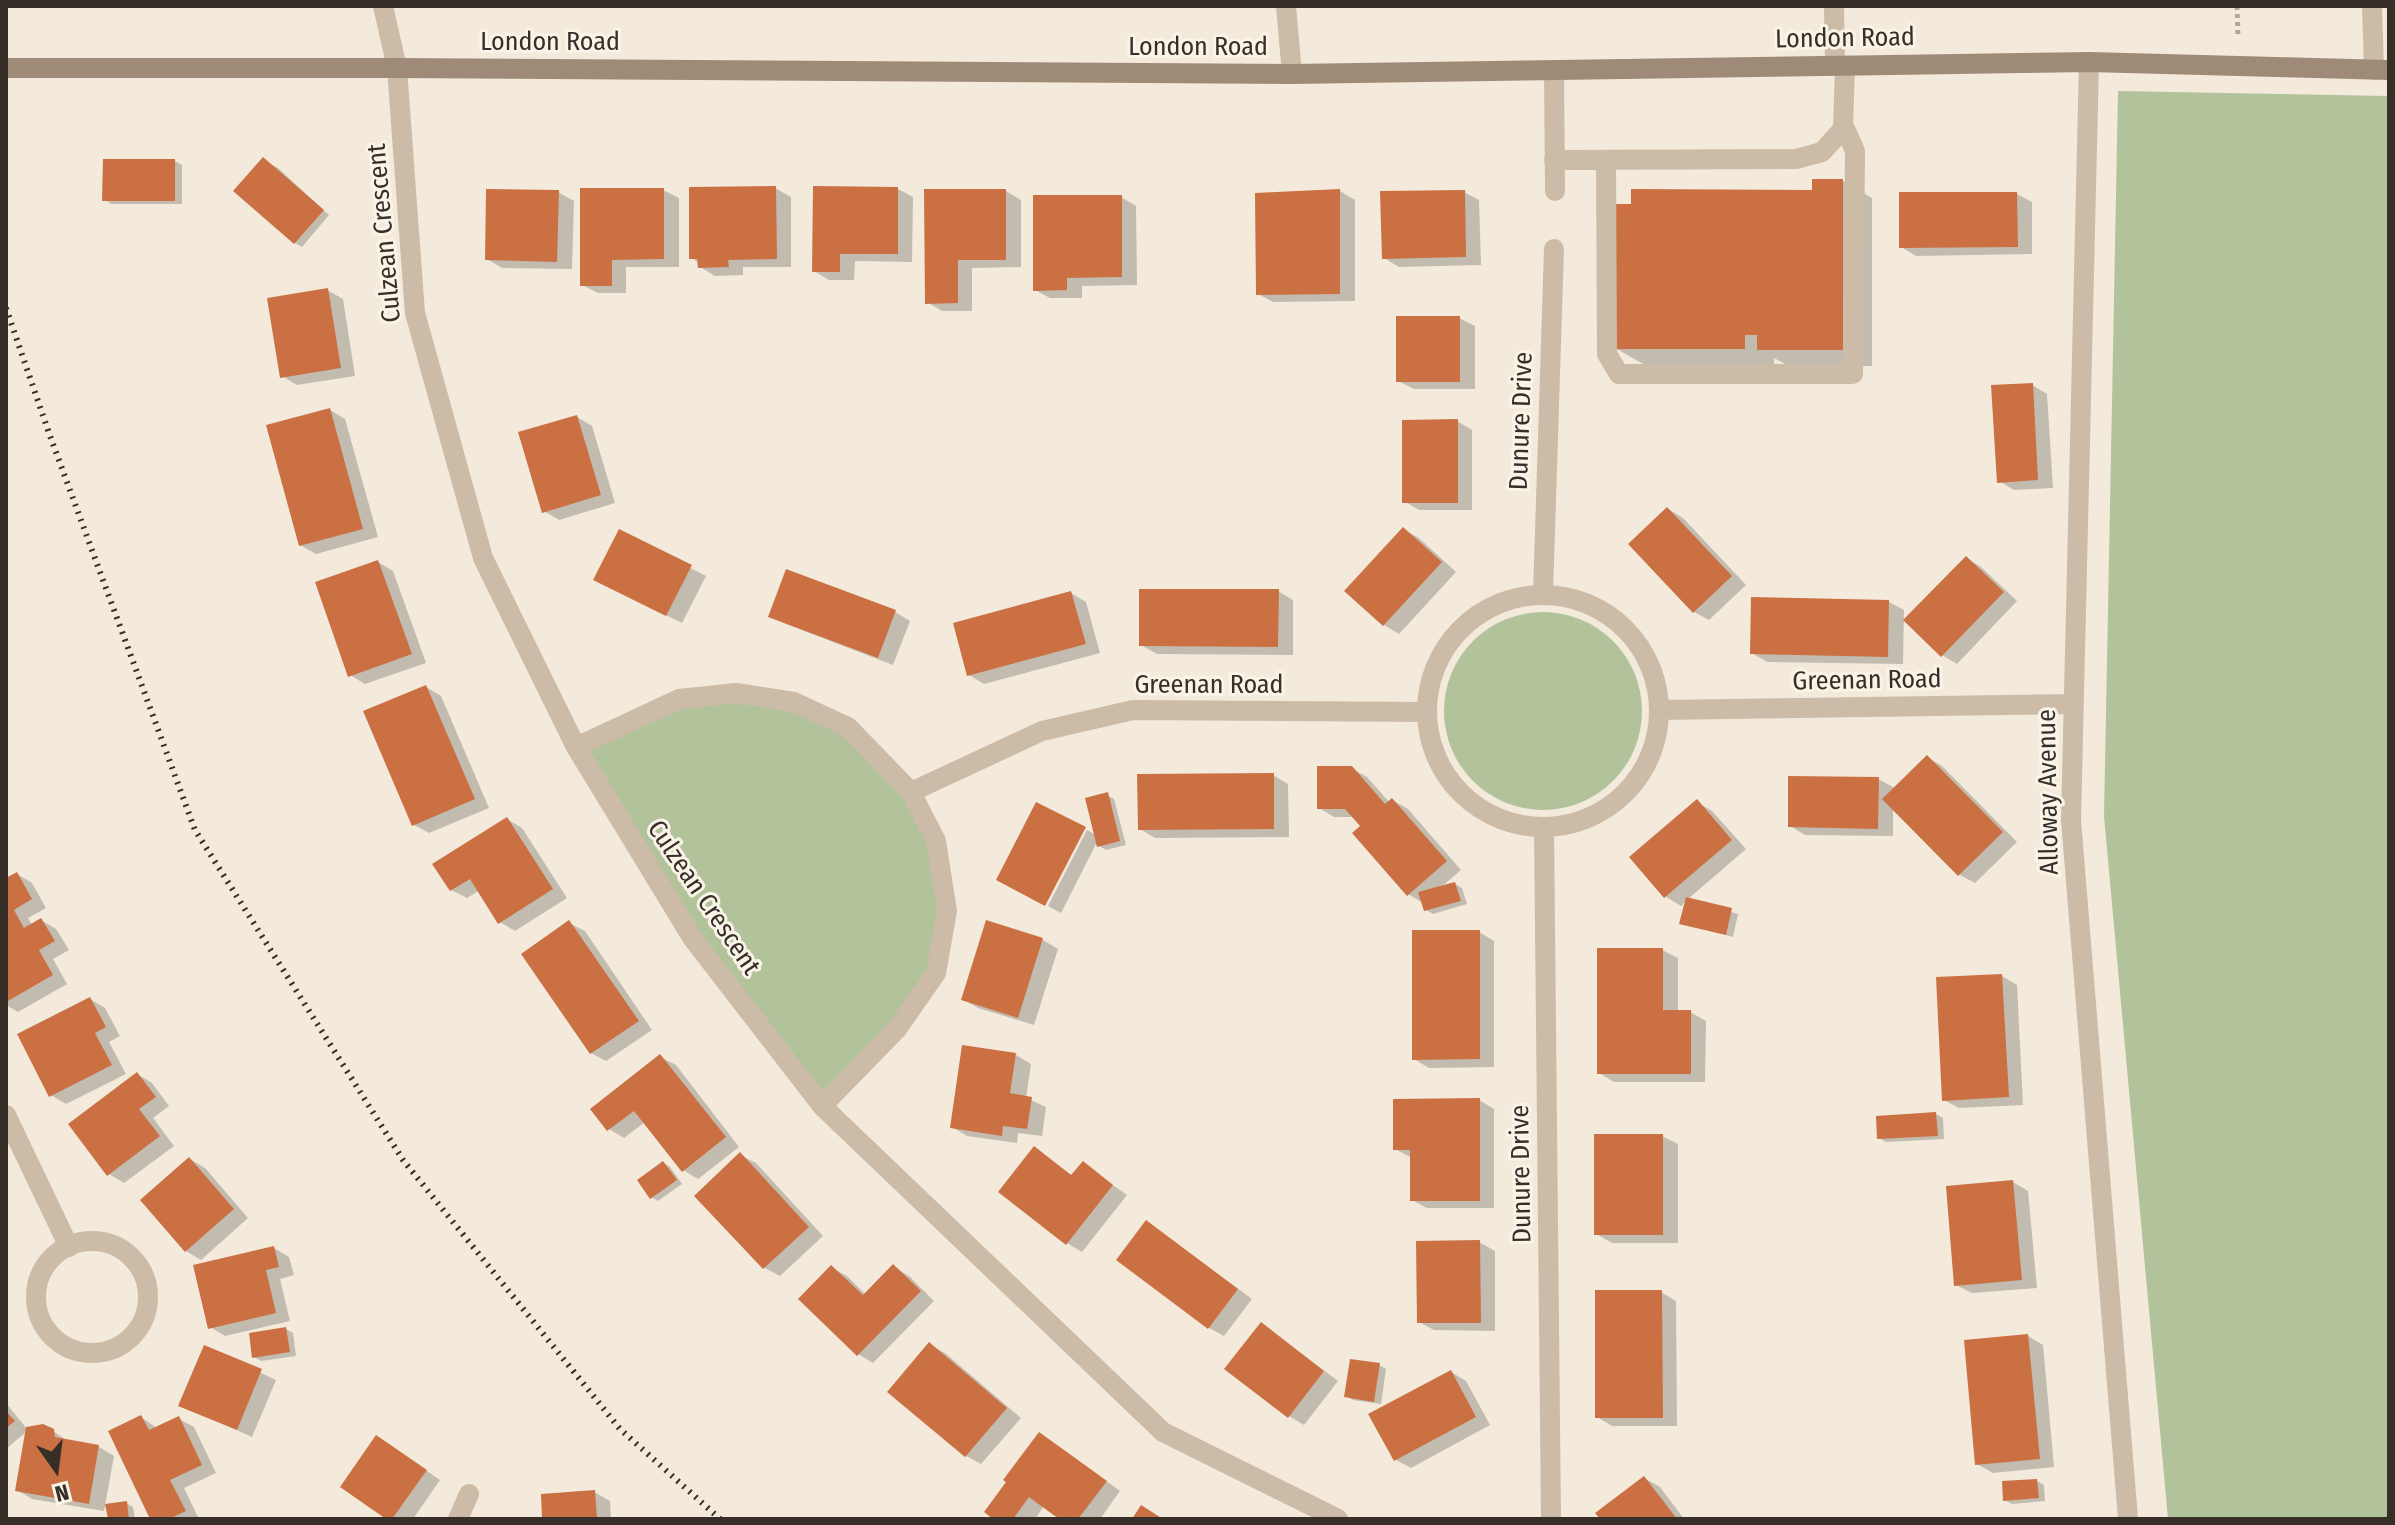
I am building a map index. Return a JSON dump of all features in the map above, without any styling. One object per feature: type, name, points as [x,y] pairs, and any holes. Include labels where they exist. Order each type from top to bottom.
[{"type":"main road","name":"London Road","points":[[6,68],[1292,74],[2089,62],[2381,70]]},
{"type":"street","name":"Culzean Crescent","points":[[383,6],[397,68],[415,313],[483,558],[576,747],[693,939],[822,1106],[1163,1432],[1338,1519]]},
{"type":"street","points":[[1286,6],[1292,74]]},
{"type":"street","points":[[1554,160],[1796,159],[1822,152],[1843,129],[1834,6]]},
{"type":"street","points":[[2372,6],[2381,70]]},
{"type":"street","name":"Alloway Avenue","points":[[2089,62],[2071,820],[2128,1519]]},
{"type":"street","points":[[1554,70],[1555,191]]},
{"type":"street","points":[[1606,160],[1607,354],[1619,374],[1853,374],[1855,151],[1843,124]]},
{"type":"street","name":"Dunure Drive","points":[[1543,594],[1554,249]]},
{"type":"street","points":[[1543,594],[1579,600],[1612,616],[1637,642],[1654,674],[1660,710],[1655,746],[1639,779],[1613,805],[1580,822],[1544,828],[1508,822],[1475,806],[1449,780],[1432,748],[1427,712],[1432,676],[1448,644],[1474,617],[1506,601],[1543,594]]},
{"type":"street","points":[[576,747],[679,699],[736,693],[794,702],[848,727],[911,792],[936,841],[947,911],[936,973],[897,1029],[822,1106]]},
{"type":"street","name":"Greenan Road","points":[[1660,710],[2074,704]]},
{"type":"street","name":"Greenan Road","points":[[911,792],[1042,731],[1133,710],[1427,712]]},
{"type":"street","name":"Dunure Drive","points":[[1544,828],[1551,1519]]},
{"type":"street","points":[[6,1115],[69,1247]]},
{"type":"street","points":[[86,1242],[103,1242],[134,1259],[144,1275],[148,1292],[147,1309],[140,1326],[129,1339],[113,1349],[96,1353],[77,1351],[59,1343],[46,1329],[37,1311],[36,1292],[41,1273],[53,1258],[69,1247],[86,1242]]},
{"type":"street","points":[[458,1519],[469,1494]]},
{"type":"green space","points":[[2118,91],[2389,96],[2389,1519],[2168,1519],[2104,816]]},
{"type":"green space","points":[[1543,612],[1581,620],[1613,641],[1634,673],[1642,711],[1634,749],[1613,781],[1581,802],[1543,810],[1505,802],[1473,781],[1452,749],[1444,711],[1452,673],[1473,641],[1505,620]]},
{"type":"green space","points":[[736,693],[848,727],[911,792],[947,911],[936,973],[822,1106],[693,939],[576,747],[679,699]]},
{"type":"building","points":[[263,157],[324,210],[294,244],[233,191]]},
{"type":"building","points":[[103,159],[175,159],[175,201],[102,201]]},
{"type":"building","points":[[1812,179],[1843,179],[1843,350],[1757,350],[1757,335],[1745,335],[1745,349],[1613,349],[1613,204],[1631,204],[1631,189],[1812,190]]},
{"type":"building","points":[[776,186],[777,259],[728,260],[729,267],[698,268],[697,259],[689,259],[689,187]]},
{"type":"building","points":[[813,186],[898,187],[898,254],[840,254],[840,272],[812,272]]},
{"type":"building","points":[[580,188],[664,188],[664,259],[612,260],[612,286],[580,286]]},
{"type":"building","points":[[486,189],[559,190],[557,262],[485,260]]},
{"type":"building","points":[[924,189],[1006,189],[1006,260],[958,260],[958,303],[925,304]]},
{"type":"building","points":[[1340,189],[1340,294],[1256,295],[1255,193]]},
{"type":"building","points":[[1465,190],[1466,257],[1382,259],[1380,191]]},
{"type":"building","points":[[1899,192],[2017,192],[2018,247],[1899,248]]},
{"type":"building","points":[[1033,195],[1122,195],[1122,277],[1067,278],[1067,290],[1033,291]]},
{"type":"building","points":[[328,288],[341,368],[280,378],[267,298]]},
{"type":"building","points":[[1396,316],[1460,316],[1460,382],[1396,382]]},
{"type":"building","points":[[2033,383],[2038,480],[1997,483],[1991,385]]},
{"type":"building","points":[[330,408],[363,529],[299,546],[266,425]]},
{"type":"building","points":[[577,415],[601,495],[542,513],[518,432]]},
{"type":"building","points":[[1458,419],[1458,503],[1402,503],[1402,420]]},
{"type":"building","points":[[1667,507],[1732,576],[1693,613],[1628,544]]},
{"type":"building","points":[[1403,527],[1442,562],[1383,626],[1344,591]]},
{"type":"building","points":[[619,529],[692,565],[666,616],[593,580]]},
{"type":"building","points":[[1966,556],[2004,592],[1941,657],[1903,620]]},
{"type":"building","points":[[378,560],[412,654],[348,677],[315,582]]},
{"type":"building","points":[[786,569],[896,610],[878,658],[768,617]]},
{"type":"building","points":[[1139,589],[1279,589],[1278,647],[1139,646]]},
{"type":"building","points":[[1071,591],[1086,644],[967,676],[953,623]]},
{"type":"building","points":[[1751,597],[1889,600],[1888,657],[1750,654]]},
{"type":"building","points":[[426,685],[475,799],[412,826],[363,711]]},
{"type":"building","points":[[1927,755],[2003,832],[1958,876],[1882,799]]},
{"type":"building","points":[[1317,766],[1352,766],[1385,804],[1392,798],[1447,861],[1407,896],[1352,833],[1360,826],[1345,809],[1317,809]]},
{"type":"building","points":[[1274,773],[1274,829],[1138,830],[1137,774]]},
{"type":"building","points":[[1788,776],[1879,777],[1878,829],[1788,827]]},
{"type":"building","points":[[1108,792],[1120,841],[1097,847],[1085,798]]},
{"type":"building","points":[[1697,799],[1732,840],[1664,898],[1629,857]]},
{"type":"building","points":[[1036,802],[1086,827],[1045,906],[996,880]]},
{"type":"building","points":[[507,817],[553,889],[498,924],[470,879],[450,891],[432,864]]},
{"type":"building","points":[[17,872],[32,899],[14,910],[24,928],[41,918],[55,941],[39,950],[53,975],[6,1002],[6,878]]},
{"type":"building","points":[[1455,882],[1461,901],[1424,911],[1418,892]]},
{"type":"building","points":[[1686,897],[1732,908],[1726,935],[1679,924]]},
{"type":"building","points":[[569,920],[639,1021],[590,1054],[521,954]]},
{"type":"building","points":[[986,920],[1043,938],[1018,1018],[961,1000]]},
{"type":"building","points":[[1412,930],[1480,930],[1480,1059],[1412,1060]]},
{"type":"building","points":[[1597,948],[1663,948],[1663,1010],[1691,1010],[1691,1074],[1597,1074]]},
{"type":"building","points":[[2002,974],[2009,1097],[1942,1101],[1936,977]]},
{"type":"building","points":[[90,997],[106,1027],[95,1033],[112,1065],[49,1097],[17,1034]]},
{"type":"building","points":[[962,1045],[1016,1053],[1010,1093],[1032,1097],[1027,1129],[1003,1126],[1002,1136],[950,1128]]},
{"type":"building","points":[[660,1054],[726,1137],[682,1172],[634,1111],[607,1131],[590,1109]]},
{"type":"building","points":[[137,1072],[156,1097],[139,1109],[160,1136],[107,1176],[68,1124]]},
{"type":"building","points":[[1480,1098],[1480,1201],[1410,1201],[1410,1150],[1393,1150],[1393,1099]]},
{"type":"building","points":[[1936,1112],[1938,1136],[1877,1139],[1876,1116]]},
{"type":"building","points":[[1594,1134],[1663,1134],[1663,1235],[1594,1235]]},
{"type":"building","points":[[1034,1146],[1071,1175],[1083,1161],[1113,1185],[1066,1245],[998,1192]]},
{"type":"building","points":[[740,1152],[809,1227],[763,1269],[694,1196]]},
{"type":"building","points":[[189,1157],[234,1209],[185,1252],[140,1200]]},
{"type":"building","points":[[663,1161],[677,1180],[650,1199],[637,1180]]},
{"type":"building","points":[[2013,1180],[2022,1280],[1954,1286],[1946,1186]]},
{"type":"building","points":[[1146,1220],[1238,1289],[1208,1329],[1116,1260]]},
{"type":"building","points":[[1480,1240],[1481,1323],[1417,1323],[1416,1241]]},
{"type":"building","points":[[274,1246],[279,1267],[266,1270],[276,1313],[208,1329],[193,1265]]},
{"type":"building","points":[[893,1264],[921,1291],[857,1356],[798,1299],[831,1265],[863,1295]]},
{"type":"building","points":[[1595,1290],[1662,1290],[1663,1418],[1595,1418]]},
{"type":"building","points":[[1261,1322],[1324,1371],[1288,1418],[1224,1369]]},
{"type":"building","points":[[286,1327],[290,1352],[252,1358],[249,1333]]},
{"type":"building","points":[[2028,1334],[2040,1459],[1975,1465],[1964,1340]]},
{"type":"building","points":[[929,1342],[1007,1408],[965,1457],[887,1392]]},
{"type":"building","points":[[204,1345],[262,1369],[237,1430],[178,1406]]},
{"type":"building","points":[[1350,1359],[1380,1363],[1374,1402],[1344,1397]]},
{"type":"building","points":[[1451,1370],[1476,1417],[1394,1461],[1368,1414]]},
{"type":"building","points":[[6,1411],[15,1421],[6,1428]]},
{"type":"building","points":[[141,1415],[149,1430],[179,1416],[202,1465],[170,1480],[186,1511],[169,1519],[150,1519],[108,1431]]},
{"type":"building","points":[[43,1424],[54,1429],[55,1437],[99,1445],[89,1504],[15,1491],[26,1427]]},
{"type":"building","points":[[1039,1432],[1107,1481],[1078,1519],[1059,1519],[1029,1497],[1013,1519],[993,1519],[984,1512],[1006,1482],[1003,1480]]},
{"type":"building","points":[[376,1435],[427,1470],[392,1519],[386,1519],[340,1487]]},
{"type":"building","points":[[1644,1476],[1677,1519],[1600,1519],[1595,1513]]},
{"type":"building","points":[[2037,1479],[2039,1498],[2003,1501],[2002,1481]]},
{"type":"building","points":[[595,1490],[597,1519],[542,1519],[541,1494]]},
{"type":"building","points":[[127,1501],[129,1519],[108,1519],[105,1504]]},
{"type":"building","points":[[1141,1505],[1163,1519],[1132,1519]]},
{"type":"railway","points":[[6,308],[195,830],[403,1160],[620,1429],[720,1519]]}]
